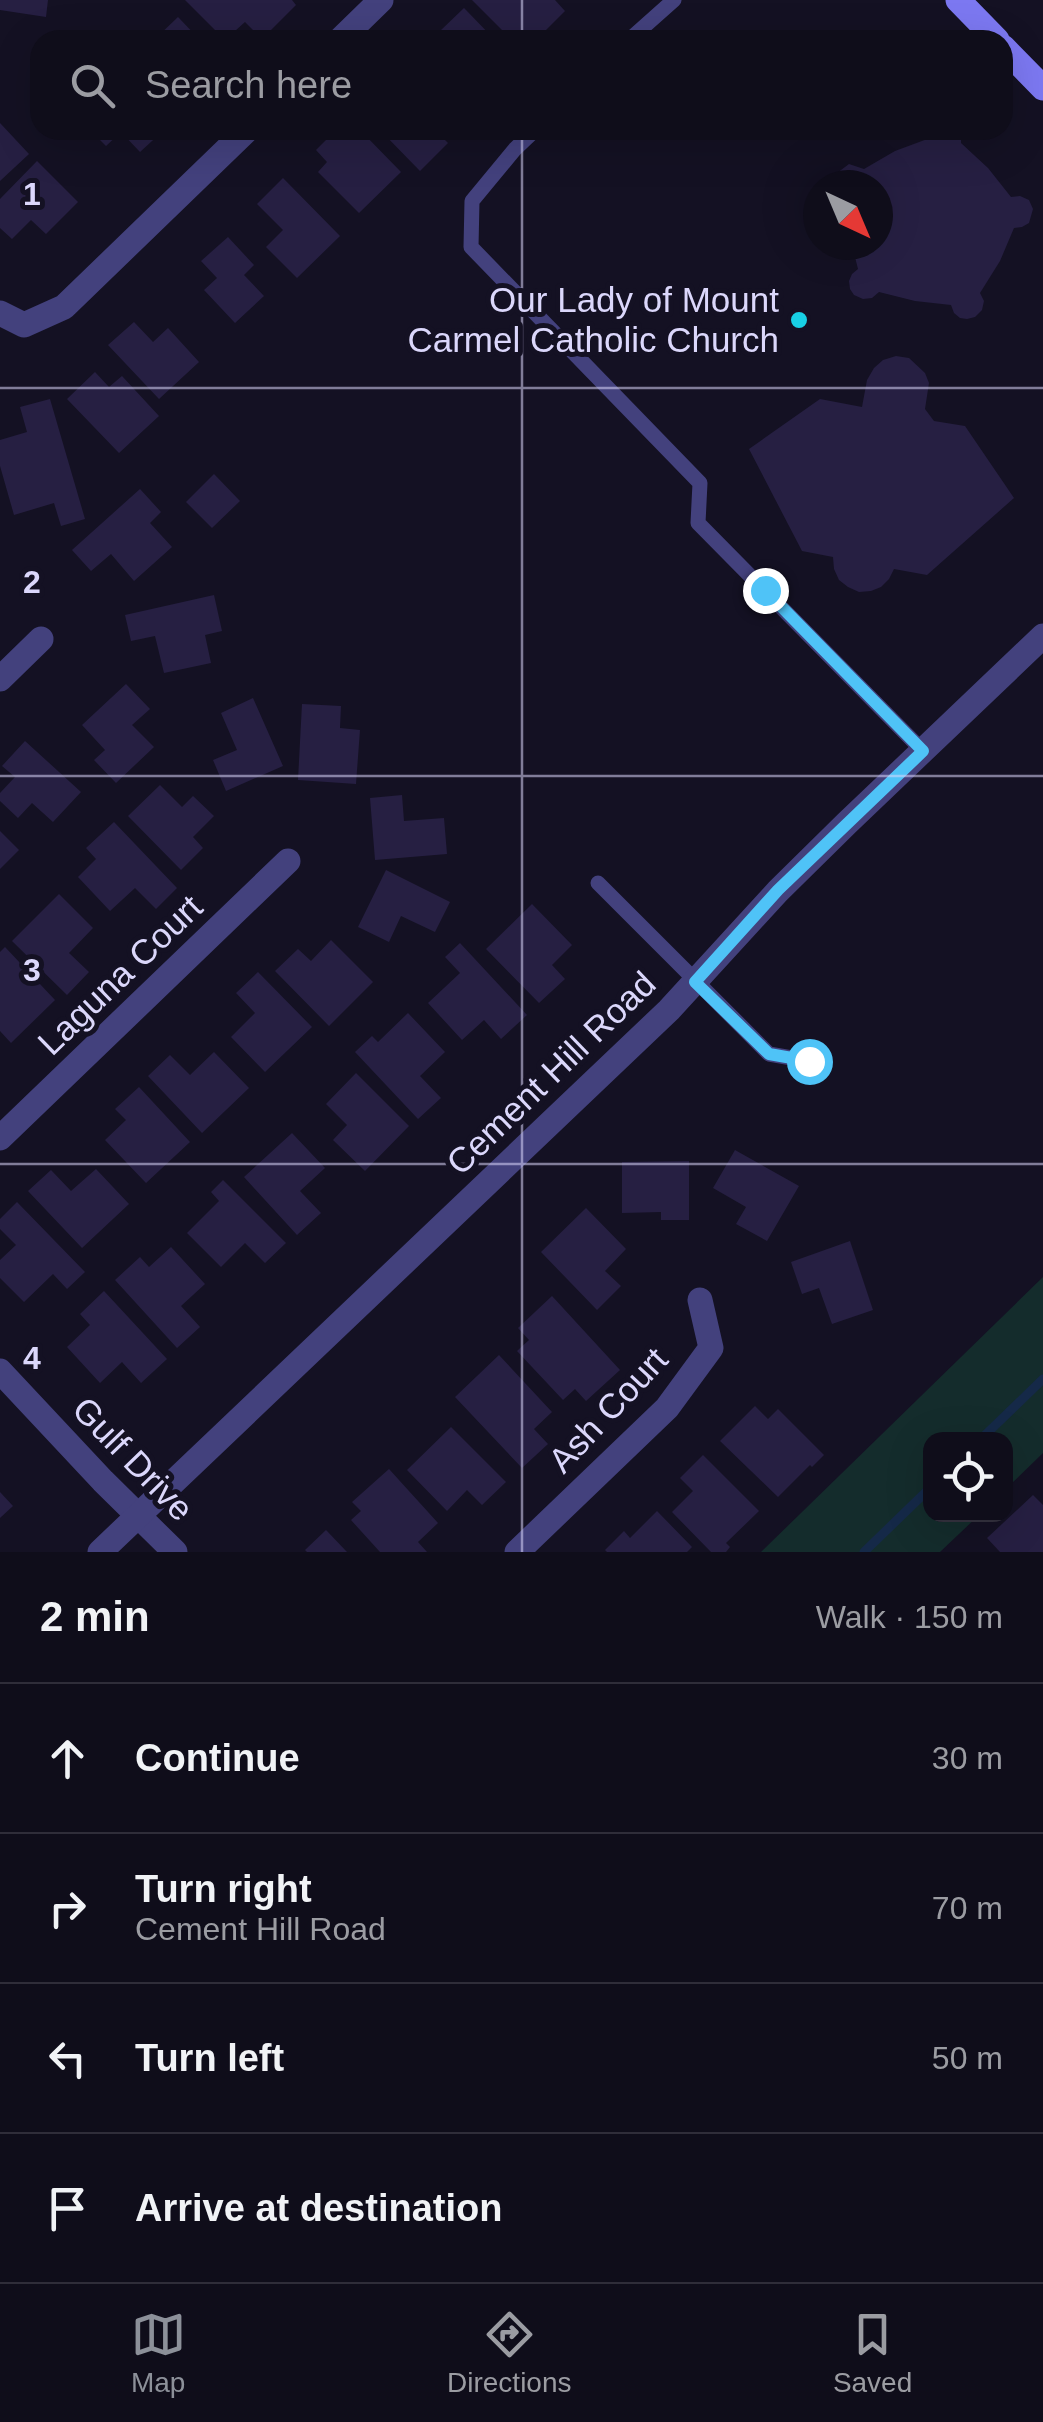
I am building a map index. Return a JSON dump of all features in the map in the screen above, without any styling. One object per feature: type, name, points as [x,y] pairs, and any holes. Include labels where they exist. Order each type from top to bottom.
[{"type":"main road","points":[[958,0],[987,30]]},
{"type":"main road","points":[[1013,56],[1043,88]]},
{"type":"street","points":[[350,30],[381,0]]},
{"type":"street","points":[[0,312],[24,326],[64,307],[237,140]]},
{"type":"street","name":"Cement Hill Road","points":[[100,1552],[654,1024],[778,890],[1043,636]]},
{"type":"street","points":[[0,680],[40,639]]},
{"type":"street","name":"Laguna Court","points":[[0,1138],[288,861]]},
{"type":"street","name":"Ash Court","points":[[517,1552],[666,1408],[711,1348],[700,1300]]},
{"type":"street","name":"Gulf Drive","points":[[0,1371],[175,1552]]},
{"type":"lane","points":[[640,30],[674,0]]},
{"type":"lane","points":[[524,140],[472,201],[470,248],[700,484],[698,523],[923,751]]},
{"type":"lane","points":[[598,883],[769,1054],[809,1061]]},
{"type":"green space","points":[[1043,1277],[1043,1453],[1013,1482],[1013,1432],[923,1432],[923,1522],[972,1522],[940,1552],[761,1552]]},
{"type":"building","points":[[0,0],[48,0],[46,17],[0,10]]},
{"type":"building","points":[[185,0],[292,0],[296,5],[271,30],[253,30],[245,22],[236,30],[215,30]]},
{"type":"building","points":[[472,0],[555,0],[565,11],[546,30],[502,30]]},
{"type":"building","points":[[464,8],[485,30],[441,30]]},
{"type":"building","points":[[178,17],[190,30],[164,30]]},
{"type":"building","points":[[0,123],[29,154],[0,181]]},
{"type":"building","points":[[129,140],[153,140],[140,152]]},
{"type":"building","points":[[326,140],[370,140],[401,172],[359,213],[318,172],[327,162],[316,150]]},
{"type":"building","points":[[390,140],[448,143],[420,171]]},
{"type":"building","points":[[925,140],[961,140],[1011,197],[1029,200],[1033,209],[1029,223],[1014,228],[980,293],[984,301],[975,317],[960,318],[951,305],[879,292],[872,298],[854,295],[849,281],[858,269],[856,260],[893,260],[893,170],[841,170],[849,164],[864,169]]},
{"type":"building","points":[[37,161],[78,202],[46,234],[31,220],[12,239],[0,228],[0,199]]},
{"type":"building","points":[[283,178],[340,236],[297,278],[266,247],[283,230],[257,204]]},
{"type":"building","points":[[228,237],[254,265],[244,275],[264,296],[235,323],[204,290],[217,278],[201,261]]},
{"type":"building","points":[[134,322],[153,342],[168,328],[199,362],[159,399],[108,345]]},
{"type":"building","points":[[896,356],[909,358],[925,373],[929,383],[925,409],[934,421],[965,426],[1014,498],[927,575],[894,569],[881,587],[859,592],[839,580],[833,557],[802,551],[749,449],[820,399],[862,407],[867,380],[874,368]]},
{"type":"building","points":[[95,372],[109,387],[122,376],[159,416],[119,453],[67,399]]},
{"type":"building","points":[[50,399],[85,519],[61,526],[54,503],[14,515],[0,466],[0,440],[27,432],[20,407]]},
{"type":"building","points":[[214,474],[240,501],[212,528],[186,502]]},
{"type":"building","points":[[140,489],[161,512],[150,523],[172,547],[134,581],[111,554],[91,571],[72,550]]},
{"type":"building","points":[[214,595],[222,631],[205,635],[211,663],[164,673],[155,636],[131,641],[125,615]]},
{"type":"building","points":[[126,684],[150,709],[132,725],[154,747],[116,783],[94,760],[105,750],[82,725]]},
{"type":"building","points":[[253,698],[283,766],[226,791],[213,760],[237,750],[221,713]]},
{"type":"building","points":[[302,704],[341,706],[340,728],[360,730],[356,784],[298,780]]},
{"type":"building","points":[[25,741],[81,792],[53,822],[32,803],[18,818],[0,801],[0,793],[15,777],[2,766]]},
{"type":"building","points":[[160,785],[182,807],[193,796],[214,816],[193,837],[203,848],[181,870],[128,816]]},
{"type":"building","points":[[402,795],[404,821],[444,818],[447,854],[375,860],[370,798]]},
{"type":"building","points":[[114,822],[177,888],[156,909],[135,888],[110,911],[78,877],[96,859],[86,848]]},
{"type":"building","points":[[0,831],[19,850],[0,869]]},
{"type":"building","points":[[386,870],[450,902],[435,932],[401,916],[389,942],[358,927]]},
{"type":"building","points":[[59,894],[93,928],[69,953],[89,972],[67,995],[12,941]]},
{"type":"building","points":[[532,904],[572,945],[552,965],[565,979],[539,1003],[486,949]]},
{"type":"building","points":[[331,940],[373,982],[329,1026],[275,971],[298,949],[311,961]]},
{"type":"building","points":[[460,943],[527,1015],[501,1039],[484,1020],[462,1040],[428,1003],[460,973],[445,957]]},
{"type":"building","points":[[5,947],[55,1000],[11,1043],[0,1031],[0,952]]},
{"type":"building","points":[[258,972],[312,1027],[265,1072],[231,1037],[255,1013],[236,993]]},
{"type":"building","points":[[408,1013],[445,1052],[420,1076],[441,1098],[418,1119],[355,1052],[372,1036],[378,1042]]},
{"type":"building","points":[[214,1052],[249,1088],[202,1133],[148,1076],[170,1055],[190,1075]]},
{"type":"building","points":[[356,1073],[409,1126],[365,1171],[333,1140],[347,1125],[326,1104]]},
{"type":"building","points":[[139,1087],[190,1142],[146,1183],[105,1140],[126,1120],[115,1109]]},
{"type":"building","points":[[292,1133],[325,1168],[300,1191],[321,1213],[297,1235],[244,1177]]},
{"type":"building","points":[[735,1150],[799,1186],[767,1241],[736,1224],[746,1207],[713,1188]]},
{"type":"building","points":[[689,1161],[689,1220],[661,1220],[661,1212],[622,1213],[622,1162]]},
{"type":"building","points":[[96,1169],[129,1204],[82,1248],[28,1191],[51,1170],[71,1191]]},
{"type":"building","points":[[223,1180],[286,1243],[265,1263],[245,1243],[221,1267],[187,1233],[219,1201],[211,1192]]},
{"type":"building","points":[[17,1202],[85,1272],[67,1289],[53,1274],[24,1302],[0,1278],[0,1260],[16,1245],[0,1229],[0,1219]]},
{"type":"building","points":[[586,1208],[626,1249],[605,1271],[621,1286],[597,1310],[541,1252]]},
{"type":"building","points":[[850,1241],[873,1310],[832,1324],[819,1288],[802,1294],[791,1262]]},
{"type":"building","points":[[171,1247],[205,1284],[181,1306],[200,1327],[177,1348],[115,1280],[140,1257],[149,1267]]},
{"type":"building","points":[[104,1291],[167,1359],[141,1383],[122,1362],[100,1383],[67,1347],[90,1325],[80,1314]]},
{"type":"building","points":[[552,1296],[620,1370],[586,1401],[575,1389],[563,1400],[517,1351],[529,1340],[518,1328]]},
{"type":"building","points":[[499,1355],[552,1412],[534,1429],[548,1444],[522,1468],[455,1397]]},
{"type":"building","points":[[755,1406],[768,1419],[778,1409],[824,1455],[778,1497],[720,1441]]},
{"type":"building","points":[[451,1427],[506,1482],[482,1505],[467,1490],[447,1511],[407,1470]]},
{"type":"building","points":[[703,1455],[759,1511],[726,1543],[730,1547],[726,1552],[711,1552],[672,1512],[693,1491],[680,1478]]},
{"type":"building","points":[[389,1469],[438,1523],[418,1542],[427,1552],[380,1552],[351,1520],[361,1511],[352,1502]]},
{"type":"building","points":[[0,1492],[13,1506],[0,1518]]},
{"type":"building","points":[[1033,1495],[1043,1505],[1043,1552],[1000,1552],[987,1538],[1004,1522],[1013,1522],[1013,1514]]},
{"type":"building","points":[[657,1511],[692,1547],[687,1552],[605,1550],[624,1531],[630,1538]]},
{"type":"building","points":[[326,1530],[347,1552],[305,1550]]},
{"type":"waterway","points":[[988,1432],[1043,1379]]},
{"type":"waterway","points":[[864,1552],[923,1495]]},
{"type":"place","name":"Our Lady of Mount Carmel Catholic Church","points":[[799,320]]},
{"type":"route","points":[[765,590],[923,751],[778,890],[695,982],[769,1054],[809,1061]]}]
